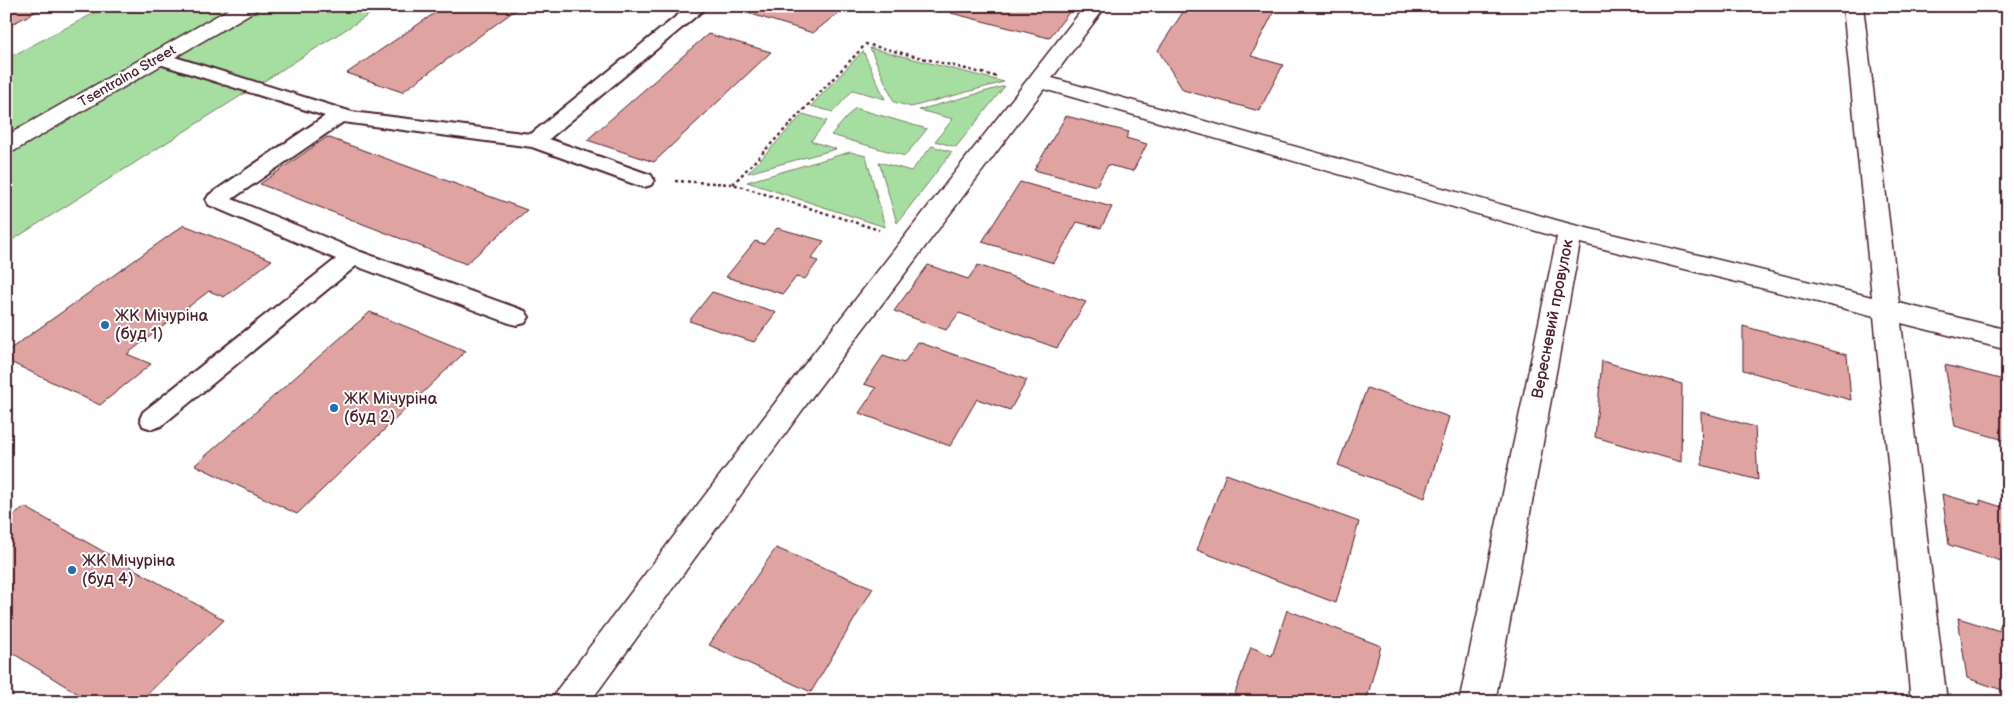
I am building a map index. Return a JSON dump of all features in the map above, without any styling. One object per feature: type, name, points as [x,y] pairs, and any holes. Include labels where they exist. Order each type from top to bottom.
[{"type":"street","points":[[216,6],[242,10]]},
{"type":"street","points":[[569,702],[804,386],[1096,6]]},
{"type":"street","points":[[1853,6],[1888,311],[1929,702]]},
{"type":"street","name":"Tsentralna Street","points":[[6,146],[242,10]]},
{"type":"street","points":[[1037,84],[1570,232]]},
{"type":"street","name":"Вересневий провулок","points":[[1477,702],[1570,232],[2008,340]]},
{"type":"lane","points":[[535,141],[700,6]]},
{"type":"lane","points":[[159,58],[350,118],[535,141],[644,180]]},
{"type":"lane","points":[[340,115],[216,200],[353,257],[517,317]]},
{"type":"lane","points":[[152,419],[353,257]]},
{"type":"path","points":[[734,184],[866,44],[1037,84]]},
{"type":"path","points":[[644,180],[734,184],[915,241]]},
{"type":"green space","points":[[108,6],[383,6],[6,244],[6,59]]},
{"type":"green space","points":[[870,48],[1004,82],[911,107],[894,102]]},
{"type":"green space","points":[[863,51],[885,99],[853,90],[833,112],[811,106]]},
{"type":"green space","points":[[1005,86],[956,147],[935,141],[953,119],[919,110]]},
{"type":"green space","points":[[855,108],[927,129],[905,156],[831,135]]},
{"type":"green space","points":[[803,114],[827,121],[811,141],[836,149],[748,173]]},
{"type":"green space","points":[[932,146],[952,152],[897,223],[879,162],[911,171]]},
{"type":"green space","points":[[850,152],[866,156],[885,227],[747,182]]},
{"type":"building","points":[[6,6],[47,6],[6,27]]},
{"type":"building","points":[[445,6],[521,6],[402,92],[347,73]]},
{"type":"building","points":[[725,6],[821,6],[839,12],[813,33]]},
{"type":"building","points":[[957,6],[1074,6],[1049,38],[951,13]]},
{"type":"building","points":[[1187,6],[1277,6],[1251,56],[1283,65],[1259,111],[1183,90],[1158,50]]},
{"type":"building","points":[[708,34],[771,52],[654,162],[587,140]]},
{"type":"building","points":[[1066,116],[1129,132],[1126,138],[1147,144],[1133,171],[1108,165],[1096,186],[1034,170]]},
{"type":"building","points":[[327,137],[527,210],[466,264],[260,184]]},
{"type":"building","points":[[1020,182],[1112,207],[1101,228],[1077,222],[1054,263],[982,242]]},
{"type":"building","name":"ЖК Мічуріна (буд 1)","points":[[184,225],[272,260],[224,297],[209,291],[127,354],[151,364],[100,405],[6,360],[6,352]]},
{"type":"building","points":[[777,228],[824,241],[811,259],[818,261],[805,279],[796,277],[783,294],[726,277],[755,241],[764,244]]},
{"type":"building","points":[[928,265],[968,279],[978,265],[1086,302],[1057,348],[959,313],[946,330],[894,311]]},
{"type":"building","points":[[712,292],[776,312],[754,342],[689,321]]},
{"type":"building","name":"ЖК Мічуріна (буд 2)","points":[[370,312],[466,351],[297,514],[195,465]]},
{"type":"building","points":[[1743,326],[1847,355],[1851,400],[1743,370]]},
{"type":"building","points":[[918,342],[1027,380],[1010,410],[977,399],[950,446],[859,413],[876,388],[864,384],[883,356],[904,363]]},
{"type":"building","points":[[1602,361],[1682,384],[1681,462],[1595,437]]},
{"type":"building","points":[[1945,365],[2008,381],[2008,441],[1955,426]]},
{"type":"building","points":[[1367,388],[1449,417],[1425,498],[1338,465]]},
{"type":"building","points":[[1701,412],[1755,427],[1758,480],[1702,465]]},
{"type":"building","points":[[1226,474],[1359,522],[1336,603],[1197,550]]},
{"type":"building","points":[[1942,494],[1980,505],[1980,500],[2005,508],[2008,513],[2008,563],[1949,545]]},
{"type":"building","name":"ЖК Мічуріна (буд 4)","points":[[25,507],[224,620],[139,702],[91,702],[6,649],[6,521]]},
{"type":"building","points":[[776,548],[873,588],[811,692],[709,645]]},
{"type":"building","points":[[1287,610],[1381,646],[1366,702],[1232,702],[1251,647],[1272,656]]},
{"type":"building","points":[[1958,618],[2000,631],[1999,626],[2008,629],[2008,692],[1967,678]]},
{"type":"place","name":"ЖК Мічуріна (буд 1)","points":[[105,325]]},
{"type":"place","name":"ЖК Мічуріна (буд 2)","points":[[334,408]]},
{"type":"place","name":"ЖК Мічуріна (буд 4)","points":[[72,570]]}]
